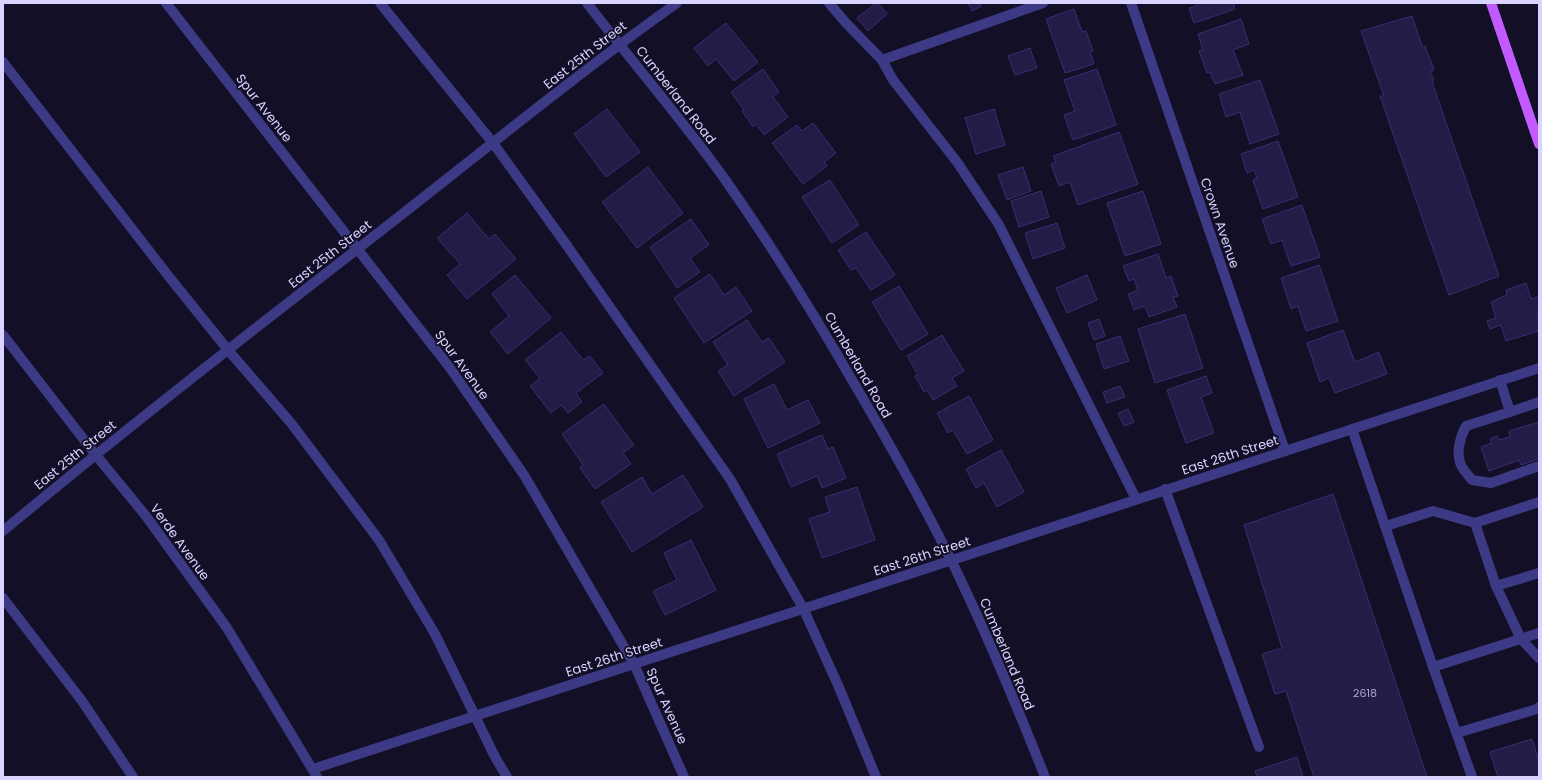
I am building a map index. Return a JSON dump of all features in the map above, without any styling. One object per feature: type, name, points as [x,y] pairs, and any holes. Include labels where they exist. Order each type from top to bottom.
[{"type":"main road","points":[[1491,3],[1539,144]]},
{"type":"street","name":"Spur Avenue","points":[[166,3],[450,368],[524,475],[634,664],[684,777]]},
{"type":"street","points":[[380,3],[493,143],[563,240],[730,479],[803,608],[838,685],[876,777]]},
{"type":"street","name":"Cumberland Road","points":[[587,3],[672,108],[724,178],[777,256],[818,322],[896,455],[951,560],[992,646],[1045,777]]},
{"type":"street","name":"East 25th Street","points":[[3,531],[95,454],[619,44],[677,3]]},
{"type":"street","points":[[829,3],[882,60],[893,80],[957,162],[998,225],[1136,499]]},
{"type":"street","points":[[882,60],[1043,3]]},
{"type":"street","name":"Crown Avenue","points":[[1131,3],[1285,451]]},
{"type":"street","points":[[3,62],[170,278],[228,350],[290,423],[379,540],[435,634],[507,777]]},
{"type":"street","name":"Verde Avenue","points":[[3,335],[95,454],[146,516],[227,628],[315,773]]},
{"type":"street","name":"East 26th Street","points":[[315,773],[475,716],[1165,489],[1539,368]]},
{"type":"street","points":[[1500,380],[1510,412]]},
{"type":"street","points":[[1539,402],[1466,426],[1460,437],[1459,450],[1461,466],[1472,480],[1491,483],[1539,466]]},
{"type":"street","points":[[1352,429],[1472,777]]},
{"type":"street","points":[[1165,489],[1259,747]]},
{"type":"street","points":[[1386,526],[1433,511],[1475,522],[1539,502]]},
{"type":"street","points":[[1475,522],[1496,586],[1520,638],[1539,658]]},
{"type":"street","points":[[1496,586],[1539,573]]},
{"type":"street","points":[[3,598],[82,702],[133,777]]},
{"type":"street","points":[[1433,667],[1539,632]]},
{"type":"street","points":[[1457,733],[1537,709],[1539,707]]},
{"type":"building","points":[[878,3],[887,14],[868,31],[857,18]]},
{"type":"building","points":[[968,3],[980,3],[981,6],[972,11]]},
{"type":"building","points":[[1196,3],[1233,3],[1235,9],[1194,23],[1189,8],[1197,6]]},
{"type":"building","points":[[1074,9],[1082,32],[1086,31],[1093,51],[1090,52],[1094,64],[1065,73],[1046,19]]},
{"type":"building","points":[[1412,16],[1422,46],[1425,46],[1434,70],[1430,72],[1434,80],[1432,82],[1499,276],[1449,295],[1380,96],[1384,96],[1361,31]]},
{"type":"building","points":[[1241,19],[1249,44],[1233,50],[1243,75],[1215,84],[1210,72],[1207,73],[1199,51],[1203,50],[1198,34]]},
{"type":"building","points":[[726,23],[758,62],[734,81],[716,59],[708,66],[694,48]]},
{"type":"building","points":[[1030,48],[1037,68],[1015,75],[1008,56]]},
{"type":"building","points":[[763,69],[779,92],[773,97],[788,117],[764,135],[756,124],[753,127],[742,111],[744,110],[731,92]]},
{"type":"building","points":[[1097,69],[1116,125],[1073,140],[1064,115],[1075,111],[1064,80]]},
{"type":"building","points":[[1260,80],[1279,134],[1250,144],[1240,112],[1226,117],[1219,94]]},
{"type":"building","points":[[607,109],[640,152],[606,177],[574,134]]},
{"type":"building","points":[[994,109],[1005,145],[976,154],[965,118]]},
{"type":"building","points":[[813,123],[836,153],[824,162],[827,166],[803,184],[772,143],[797,125],[802,131]]},
{"type":"building","points":[[1119,132],[1138,184],[1078,205],[1070,182],[1059,186],[1051,164],[1056,162],[1053,156]]},
{"type":"building","points":[[1278,141],[1298,197],[1263,209],[1253,180],[1257,178],[1254,170],[1247,173],[1241,154]]},
{"type":"building","points":[[648,167],[683,213],[637,248],[602,202]]},
{"type":"building","points":[[1023,167],[1031,191],[1007,200],[998,175]]},
{"type":"building","points":[[830,180],[859,225],[832,243],[802,197]]},
{"type":"building","points":[[1041,191],[1049,217],[1019,227],[1011,201]]},
{"type":"building","points":[[1143,191],[1161,244],[1125,256],[1107,203]]},
{"type":"building","points":[[1302,205],[1320,257],[1291,266],[1282,240],[1271,244],[1262,219]]},
{"type":"building","points":[[467,213],[489,239],[495,234],[516,259],[467,299],[447,275],[460,264],[437,238]]},
{"type":"building","points":[[691,219],[709,245],[690,258],[700,272],[677,288],[650,247]]},
{"type":"building","points":[[1057,223],[1065,248],[1033,259],[1025,233]]},
{"type":"building","points":[[866,232],[895,275],[871,290],[856,268],[851,270],[838,250]]},
{"type":"building","points":[[1158,254],[1166,278],[1171,276],[1178,296],[1173,297],[1177,307],[1149,317],[1145,306],[1134,310],[1128,294],[1138,290],[1134,279],[1129,281],[1123,266]]},
{"type":"building","points":[[1319,265],[1338,321],[1306,331],[1298,306],[1291,309],[1281,278]]},
{"type":"building","points":[[710,274],[724,295],[736,287],[752,311],[704,343],[674,298]]},
{"type":"building","points":[[515,275],[551,318],[508,354],[490,332],[509,316],[492,294]]},
{"type":"building","points":[[1087,275],[1097,300],[1067,313],[1056,288]]},
{"type":"building","points":[[1526,283],[1531,299],[1539,296],[1539,313],[1537,314],[1539,319],[1539,331],[1506,341],[1501,325],[1490,329],[1487,321],[1496,318],[1491,302],[1507,295],[1506,290]]},
{"type":"building","points":[[899,286],[928,334],[901,350],[872,302]]},
{"type":"building","points":[[1185,314],[1203,368],[1155,383],[1138,329]]},
{"type":"building","points":[[1099,319],[1105,336],[1094,340],[1088,323]]},
{"type":"building","points":[[747,320],[762,342],[769,338],[785,362],[734,396],[718,371],[728,365],[713,342]]},
{"type":"building","points":[[1343,330],[1355,362],[1379,352],[1387,374],[1335,393],[1329,378],[1320,382],[1307,343]]},
{"type":"building","points":[[561,332],[583,360],[590,356],[603,373],[576,393],[582,402],[568,413],[561,405],[551,413],[530,386],[540,378],[525,360]]},
{"type":"building","points":[[942,335],[964,371],[952,378],[957,386],[933,400],[927,390],[924,392],[915,376],[918,375],[907,356]]},
{"type":"building","points":[[1120,336],[1129,361],[1104,369],[1096,344]]},
{"type":"building","points":[[1206,376],[1212,393],[1201,397],[1214,433],[1186,443],[1167,390]]},
{"type":"building","points":[[774,384],[787,410],[808,400],[820,423],[768,448],[744,399]]},
{"type":"building","points":[[1120,386],[1125,397],[1107,403],[1103,392]]},
{"type":"building","points":[[969,396],[993,440],[967,454],[953,430],[948,433],[937,413]]},
{"type":"building","points":[[604,404],[634,445],[623,453],[631,464],[595,489],[580,468],[583,465],[562,434]]},
{"type":"building","points":[[1128,409],[1134,422],[1124,426],[1118,413]]},
{"type":"building","points":[[1539,422],[1539,459],[1521,465],[1519,460],[1489,471],[1481,447],[1492,443],[1490,439],[1497,436],[1499,440],[1510,437],[1509,431]]},
{"type":"building","points":[[822,435],[828,449],[833,447],[846,478],[822,488],[817,476],[791,487],[777,454]]},
{"type":"building","points":[[1001,450],[1024,492],[997,507],[984,483],[976,488],[966,469]]},
{"type":"building","points":[[683,475],[703,507],[632,552],[601,502],[642,477],[652,494]]},
{"type":"building","points":[[857,487],[875,540],[822,558],[809,519],[830,512],[825,497]]},
{"type":"building","points":[[1333,494],[1427,777],[1314,777],[1286,691],[1275,694],[1262,654],[1282,648],[1244,525]]},
{"type":"building","points":[[691,540],[716,590],[665,615],[653,591],[677,580],[664,553]]},
{"type":"building","points":[[1532,739],[1539,761],[1539,777],[1498,777],[1490,752]]},
{"type":"building","points":[[1297,757],[1303,777],[1257,777],[1255,771]]}]
